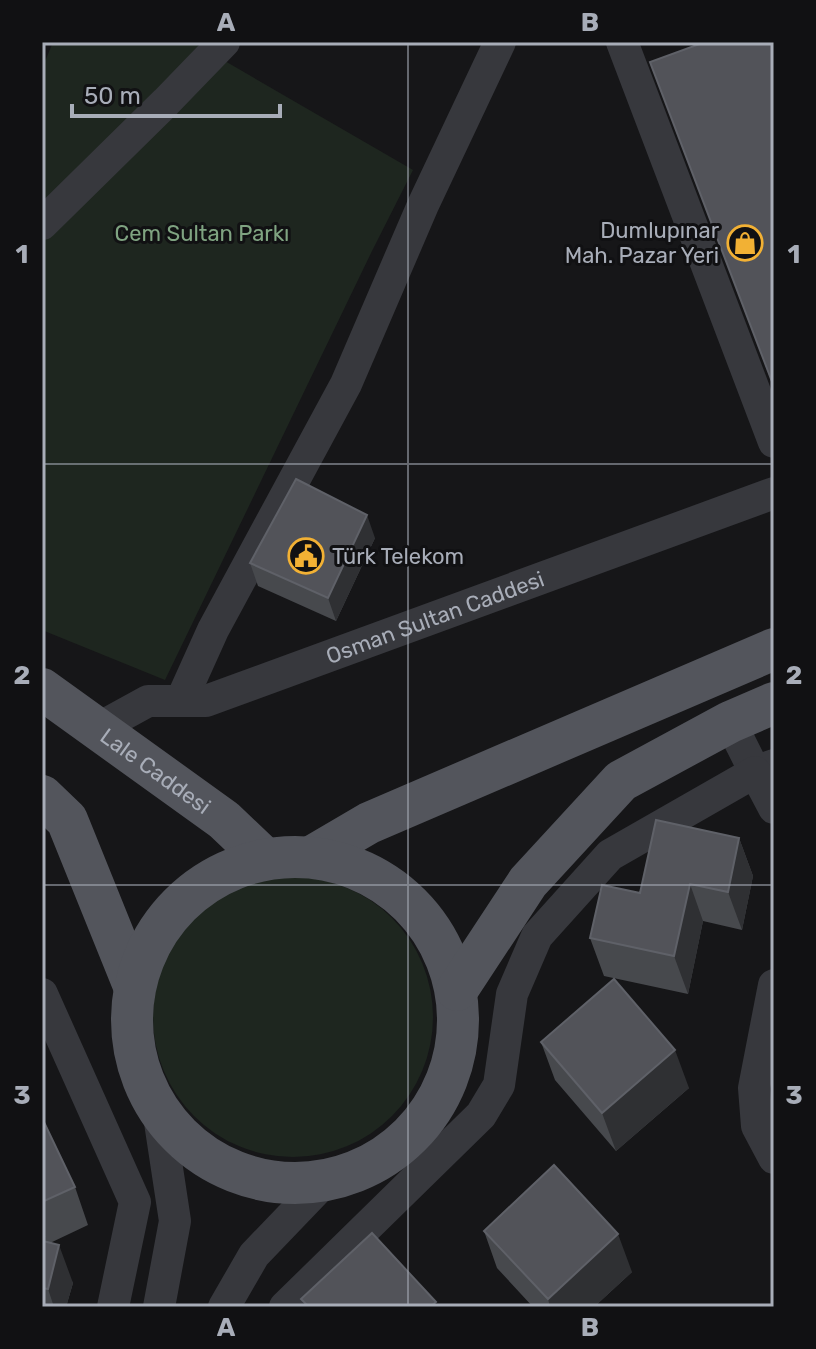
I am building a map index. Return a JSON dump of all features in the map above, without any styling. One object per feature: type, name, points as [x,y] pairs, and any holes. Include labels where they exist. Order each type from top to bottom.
[{"type":"main road","points":[[311,857],[369,823],[774,649]]},
{"type":"main road","name":"Lale Caddesi","points":[[42,689],[224,820],[265,859]]},
{"type":"main road","points":[[457,990],[528,882],[621,781],[730,722],[774,703]]},
{"type":"main road","points":[[42,796],[67,820],[134,986]]},
{"type":"main road","points":[[311,857],[352,867],[390,886],[421,915],[444,950],[457,990],[458,1042],[443,1090],[414,1133],[374,1164],[325,1181],[277,1183],[230,1170],[189,1145],[158,1109],[139,1070],[131,1028],[134,986],[151,941],[180,903],[219,874],[265,859],[311,857]]},
{"type":"street","points":[[42,224],[224,42]]},
{"type":"street","points":[[181,701],[213,630],[346,384],[423,205],[500,42]]},
{"type":"street","points":[[622,42],[774,442]]},
{"type":"street","name":"Osman Sultan Caddesi","points":[[97,729],[148,701],[206,701],[774,493]]},
{"type":"street","points":[[730,722],[764,768],[774,808]]},
{"type":"street","points":[[285,1307],[481,1115],[499,1085],[512,994],[537,936],[610,855],[764,768]]},
{"type":"street","points":[[774,985],[754,1088],[757,1126],[774,1158]]},
{"type":"street","points":[[42,994],[135,1202],[113,1307]]},
{"type":"street","points":[[158,1109],[175,1221],[159,1307]]},
{"type":"street","points":[[224,1307],[254,1255],[325,1181]]},
{"type":"green space","name":"Cem Sultan Parkı","points":[[53,42],[192,42],[413,170],[165,680],[42,630],[42,64]]},
{"type":"green space","points":[[293,877],[334,883],[371,901],[392,918],[409,939],[427,976],[433,1017],[427,1058],[409,1095],[392,1116],[371,1133],[334,1151],[293,1157],[252,1151],[215,1133],[194,1116],[177,1095],[159,1058],[153,1017],[159,976],[177,939],[194,918],[215,901],[252,883]]},
{"type":"building","name":"Dumlupınar Mah. Pazar Yeri","points":[[705,42],[774,42],[774,387],[650,62]]},
{"type":"building","points":[[296,479],[367,515],[328,598],[250,563]]},
{"type":"building","points":[[656,820],[739,838],[728,892],[690,884],[674,956],[590,938],[602,885],[640,893]]},
{"type":"building","points":[[614,979],[675,1050],[602,1113],[541,1042]]},
{"type":"building","points":[[42,1118],[75,1187],[42,1202]]},
{"type":"building","points":[[554,1165],[618,1234],[548,1299],[484,1231]]},
{"type":"building","points":[[372,1233],[436,1302],[430,1307],[309,1307],[301,1299]]},
{"type":"building","points":[[42,1237],[43,1241],[59,1245],[48,1289],[42,1288]]},
{"type":"place","name":"Dumlupınar Mah. Pazar Yeri","points":[[745,243]]},
{"type":"place","name":"Türk Telekom","points":[[306,556]]}]
